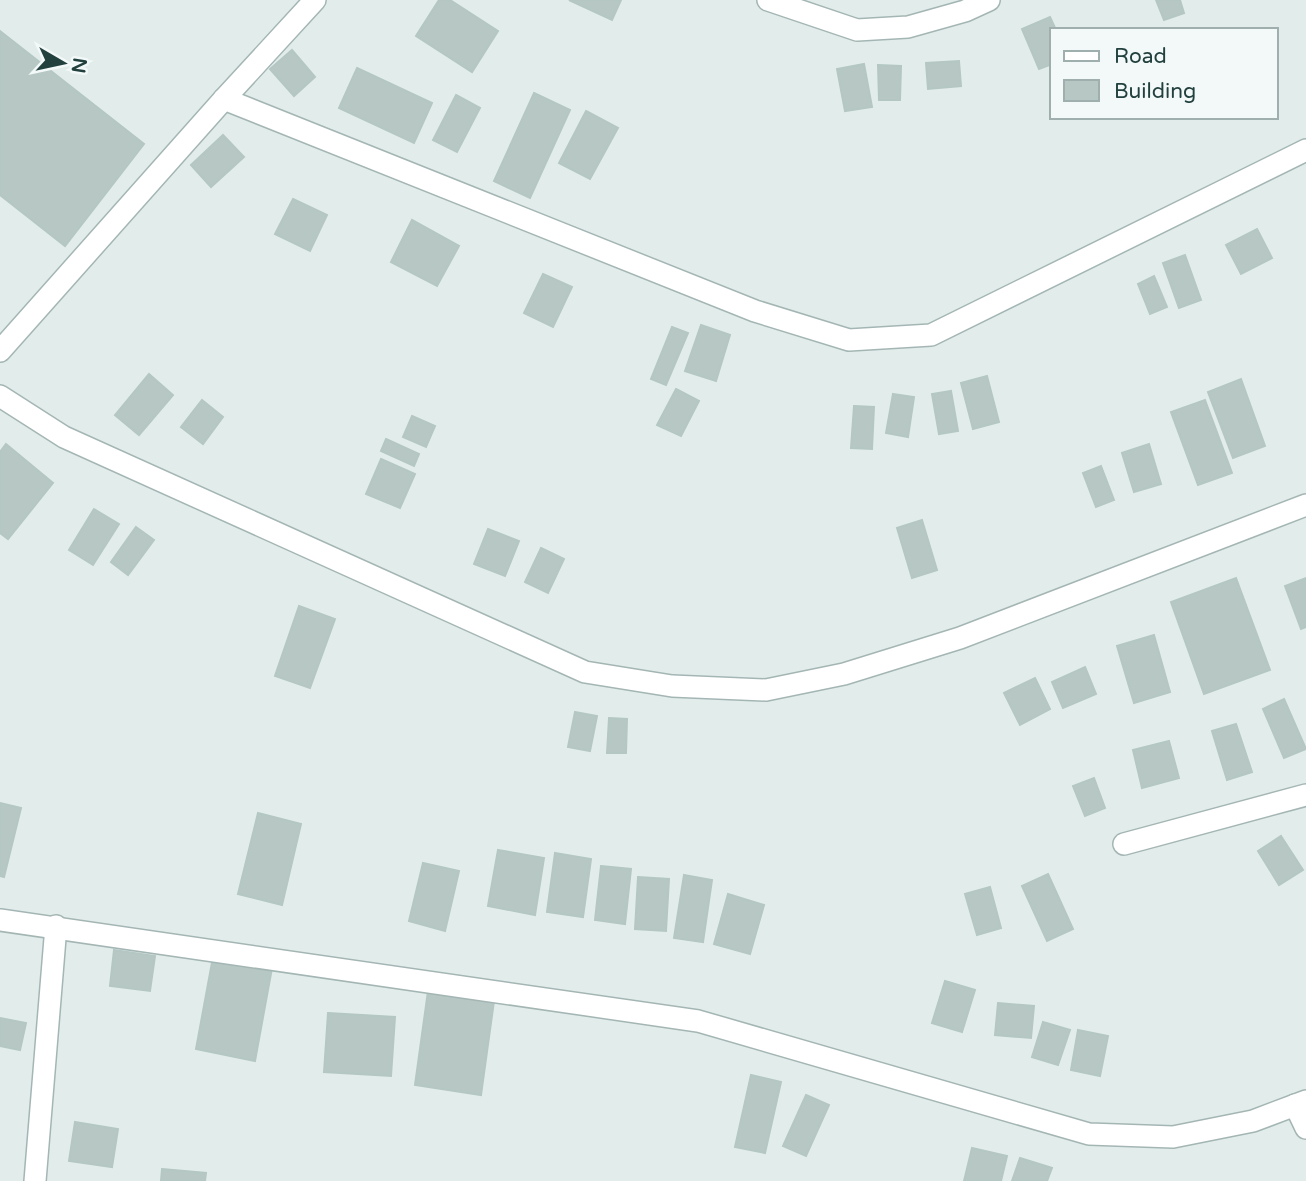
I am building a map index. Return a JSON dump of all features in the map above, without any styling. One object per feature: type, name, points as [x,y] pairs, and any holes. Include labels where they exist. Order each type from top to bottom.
[{"type":"street","points":[[0,351],[315,0]]},
{"type":"street","points":[[768,0],[799,5],[857,30],[908,27],[965,11],[989,0]]},
{"type":"street","points":[[224,99],[755,311],[849,340],[931,335],[1306,150]]},
{"type":"street","points":[[0,396],[64,438],[584,672],[672,686],[766,690],[844,674],[960,638],[1306,505]]},
{"type":"street","points":[[1124,844],[1306,795]]},
{"type":"street","points":[[0,920],[698,1021],[1089,1134],[1174,1137],[1253,1121],[1300,1103],[1306,1128]]},
{"type":"street","points":[[35,1181],[56,926]]},
{"type":"building","points":[[439,0],[450,0],[498,31],[472,72],[416,36]]},
{"type":"building","points":[[569,0],[621,0],[612,20]]},
{"type":"building","points":[[1156,0],[1180,0],[1184,13],[1164,20]]},
{"type":"building","points":[[1050,17],[1055,28],[1050,28],[1050,65],[1039,69],[1022,29]]},
{"type":"building","points":[[0,31],[144,144],[65,246],[0,195]]},
{"type":"building","points":[[292,50],[315,77],[294,96],[270,69]]},
{"type":"building","points":[[959,61],[961,86],[928,89],[926,63]]},
{"type":"building","points":[[864,64],[872,107],[845,111],[837,69]]},
{"type":"building","points":[[878,65],[901,66],[900,100],[879,100]]},
{"type":"building","points":[[357,68],[432,103],[414,143],[339,108]]},
{"type":"building","points":[[534,93],[570,110],[530,198],[494,181]]},
{"type":"building","points":[[456,95],[480,108],[457,152],[433,140]]},
{"type":"building","points":[[586,111],[618,128],[590,179],[559,163]]},
{"type":"building","points":[[223,135],[244,157],[211,187],[191,165]]},
{"type":"building","points":[[293,199],[327,215],[310,251],[275,234]]},
{"type":"building","points":[[412,220],[459,246],[437,286],[391,262]]},
{"type":"building","points":[[1257,229],[1272,258],[1241,274],[1226,245]]},
{"type":"building","points":[[1185,255],[1201,300],[1179,308],[1163,263]]},
{"type":"building","points":[[543,274],[572,287],[553,327],[524,313]]},
{"type":"building","points":[[1154,276],[1167,307],[1150,314],[1138,284]]},
{"type":"building","points":[[701,325],[730,335],[716,381],[685,371]]},
{"type":"building","points":[[672,327],[688,333],[666,385],[651,379]]},
{"type":"building","points":[[149,374],[173,395],[139,435],[115,415]]},
{"type":"building","points":[[987,376],[999,422],[973,429],[961,383]]},
{"type":"building","points":[[1241,379],[1265,446],[1233,458],[1208,392]]},
{"type":"building","points":[[676,389],[699,401],[681,436],[657,425]]},
{"type":"building","points":[[951,391],[958,431],[939,434],[932,394]]},
{"type":"building","points":[[893,394],[914,397],[908,437],[886,433]]},
{"type":"building","points":[[202,400],[223,417],[203,444],[181,427]]},
{"type":"building","points":[[1205,400],[1232,473],[1198,485],[1171,412]]},
{"type":"building","points":[[854,406],[874,407],[872,449],[851,448]]},
{"type":"building","points":[[412,416],[435,426],[426,447],[403,437]]},
{"type":"building","points":[[386,439],[419,454],[414,466],[381,451]]},
{"type":"building","points":[[6,444],[53,483],[8,539],[0,533],[0,452]]},
{"type":"building","points":[[1149,444],[1161,484],[1134,492],[1122,453]]},
{"type":"building","points":[[381,459],[415,474],[400,508],[366,494]]},
{"type":"building","points":[[1101,466],[1114,500],[1096,507],[1083,473]]},
{"type":"building","points":[[94,509],[119,524],[93,565],[69,550]]},
{"type":"building","points":[[922,520],[937,570],[912,578],[897,528]]},
{"type":"building","points":[[136,527],[154,540],[128,575],[111,562]]},
{"type":"building","points":[[488,529],[519,541],[505,576],[474,564]]},
{"type":"building","points":[[541,548],[564,559],[548,593],[525,582]]},
{"type":"building","points":[[1236,578],[1270,670],[1204,694],[1171,602]]},
{"type":"building","points":[[1306,578],[1306,627],[1301,629],[1285,586]]},
{"type":"building","points":[[299,606],[335,619],[310,688],[275,676]]},
{"type":"building","points":[[1154,635],[1170,692],[1134,703],[1117,646]]},
{"type":"building","points":[[1085,667],[1096,694],[1063,708],[1052,682]]},
{"type":"building","points":[[1035,678],[1050,709],[1020,725],[1004,693]]},
{"type":"building","points":[[1284,699],[1306,749],[1284,758],[1263,709]]},
{"type":"building","points":[[575,712],[597,716],[590,751],[568,747]]},
{"type":"building","points":[[609,718],[627,719],[626,753],[607,753]]},
{"type":"building","points":[[1236,724],[1252,772],[1227,780],[1212,731]]},
{"type":"building","points":[[1169,741],[1179,778],[1142,788],[1133,750]]},
{"type":"building","points":[[1094,778],[1105,808],[1085,816],[1073,786]]},
{"type":"building","points":[[0,803],[21,808],[4,877],[0,876]]},
{"type":"building","points":[[258,813],[301,824],[282,905],[238,894]]},
{"type":"building","points":[[1281,836],[1303,870],[1279,885],[1258,851]]},
{"type":"building","points":[[498,850],[544,858],[535,915],[488,906]]},
{"type":"building","points":[[555,853],[591,859],[583,917],[547,912]]},
{"type":"building","points":[[423,863],[459,871],[445,931],[409,921]]},
{"type":"building","points":[[601,866],[631,869],[625,924],[595,920]]},
{"type":"building","points":[[1048,874],[1073,929],[1047,941],[1022,886]]},
{"type":"building","points":[[684,875],[712,880],[703,942],[674,938]]},
{"type":"building","points":[[638,877],[669,879],[666,931],[635,929]]},
{"type":"building","points":[[990,887],[1001,928],[977,935],[965,894]]},
{"type":"building","points":[[728,894],[764,905],[750,954],[714,944]]},
{"type":"building","points":[[114,950],[155,956],[150,991],[110,986]]},
{"type":"building","points":[[213,957],[272,968],[255,1061],[196,1049]]},
{"type":"building","points":[[945,981],[975,990],[962,1032],[932,1023]]},
{"type":"building","points":[[428,991],[494,1001],[481,1095],[415,1085]]},
{"type":"building","points":[[998,1003],[1034,1006],[1031,1038],[995,1035]]},
{"type":"building","points":[[328,1013],[395,1017],[391,1076],[324,1072]]},
{"type":"building","points":[[0,1018],[26,1023],[20,1050],[0,1046]]},
{"type":"building","points":[[1043,1022],[1070,1030],[1058,1065],[1032,1057]]},
{"type":"building","points":[[1078,1030],[1108,1036],[1100,1076],[1071,1070]]},
{"type":"building","points":[[751,1075],[781,1082],[765,1153],[735,1147]]},
{"type":"building","points":[[806,1095],[829,1105],[806,1156],[783,1146]]},
{"type":"building","points":[[75,1122],[118,1129],[112,1167],[69,1161]]},
{"type":"building","points":[[972,1148],[1007,1156],[1001,1181],[964,1181]]},
{"type":"building","points":[[1020,1158],[1052,1168],[1047,1181],[1012,1181]]},
{"type":"building","points":[[162,1169],[206,1173],[205,1181],[161,1181]]}]
